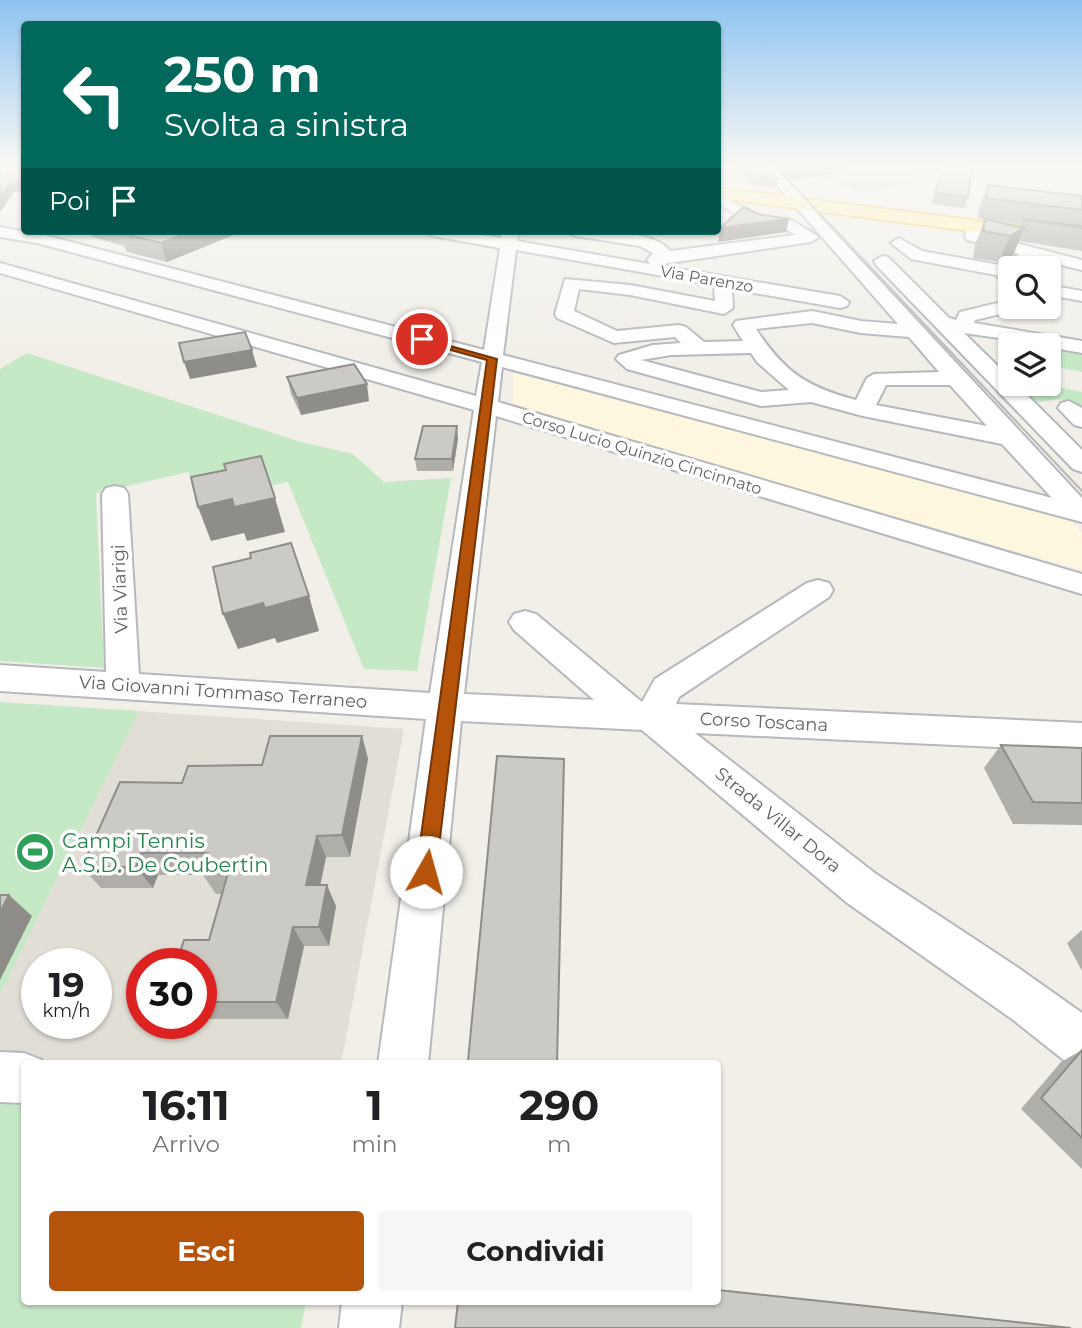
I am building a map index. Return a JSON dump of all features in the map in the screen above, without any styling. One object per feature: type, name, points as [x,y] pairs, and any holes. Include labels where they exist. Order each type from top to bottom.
[{"type":"main road","points":[[975,227],[1082,240]]},
{"type":"main road","points":[[1056,227],[1082,230]]},
{"type":"street","points":[[652,262],[811,237],[793,227]]},
{"type":"street","points":[[833,227],[916,332],[1082,514]]},
{"type":"street","points":[[975,227],[973,237],[1082,265]]},
{"type":"street","points":[[0,232],[21,235]]},
{"type":"street","points":[[23,235],[1082,514]]},
{"type":"street","name":"Via Parenzo","points":[[483,235],[652,262],[723,282],[900,312]]},
{"type":"street","points":[[600,235],[644,242],[662,251],[652,262]]},
{"type":"street","points":[[637,235],[644,242]]},
{"type":"street","points":[[403,1060],[445,707],[509,237]]},
{"type":"street","points":[[899,243],[916,255],[998,273]]},
{"type":"street","points":[[874,253],[1082,464]]},
{"type":"street","points":[[1030,256],[1034,253]]},
{"type":"street","name":"Corso Lucio Quinzio Cincinnato","points":[[4,272],[486,406],[1082,584]]},
{"type":"street","points":[[723,282],[724,308],[732,320],[743,325],[812,317],[861,327],[916,332]]},
{"type":"street","points":[[701,349],[679,331],[614,337],[564,314],[571,283],[630,289],[724,308]]},
{"type":"street","points":[[1061,292],[1082,296]]},
{"type":"street","points":[[964,326],[967,316],[998,309]]},
{"type":"street","points":[[943,323],[1082,346]]},
{"type":"street","points":[[743,325],[764,358],[812,395],[863,409],[1010,438]]},
{"type":"street","points":[[757,347],[640,354],[626,359],[634,365],[761,399],[812,395]]},
{"type":"street","points":[[863,409],[875,383],[882,379],[959,378]]},
{"type":"street","name":"Via Viarigi","points":[[115,494],[123,685]]},
{"type":"street","points":[[643,716],[667,688],[818,590]]},
{"type":"street","name":"Strada Villar Dora","points":[[525,622],[859,886],[1044,1012],[1082,1044]]},
{"type":"street","name":"Via Giovanni Tommaso Terraneo","points":[[5,686],[123,685],[445,707]]},
{"type":"street","name":"Corso Toscana","points":[[445,707],[1082,737]]},
{"type":"street","points":[[0,1077],[21,1078]]},
{"type":"street","points":[[369,1328],[372,1305]]},
{"type":"shaded area","points":[[513,373],[1068,517],[1082,533],[1082,570],[513,407]]},
{"type":"shaded area","points":[[139,711],[404,729],[342,1060],[21,1060],[21,1063],[0,1063],[0,994],[21,951],[21,1039],[112,1039],[112,948],[23,948]]},
{"type":"green space","points":[[1061,351],[1082,355],[1082,372],[1061,368]]},
{"type":"green space","points":[[27,353],[301,442],[353,454],[384,482],[451,478],[417,671],[364,669],[288,482],[196,502],[189,472],[96,493],[104,668],[0,661],[0,369]]},
{"type":"green space","points":[[1061,388],[1082,392],[1082,410],[1066,400],[1037,402],[1031,396],[1061,396]]},
{"type":"green space","name":"Campi Tennis A.S.D. De Coubertin","points":[[0,702],[139,711],[21,948],[0,994]]},
{"type":"green space","points":[[0,1097],[21,1098],[21,1305],[305,1305],[301,1328],[0,1328]]},
{"type":"building","points":[[984,227],[1024,228],[1010,236],[983,231]]},
{"type":"building","points":[[128,235],[182,235],[161,243]]},
{"type":"building","points":[[245,332],[252,350],[184,362],[179,343]]},
{"type":"building","points":[[354,364],[367,384],[297,398],[287,377]]},
{"type":"building","points":[[423,426],[457,426],[452,459],[415,459]]},
{"type":"building","points":[[261,456],[275,498],[234,507],[232,499],[198,507],[191,477],[226,470],[224,464]]},
{"type":"building","points":[[291,543],[309,596],[265,608],[263,603],[223,614],[213,567],[251,558],[250,553]]},
{"type":"building","points":[[270,736],[362,736],[342,835],[317,836],[306,885],[327,885],[319,927],[293,927],[276,1002],[217,1002],[217,948],[181,948],[184,940],[209,940],[228,873],[202,872],[208,853],[141,853],[136,867],[82,867],[120,782],[182,783],[188,766],[262,765]]},
{"type":"building","points":[[1001,745],[1082,748],[1082,803],[1033,802]]},
{"type":"building","points":[[497,756],[564,759],[557,1060],[468,1060]]},
{"type":"building","points":[[0,895],[9,895],[0,912]]},
{"type":"building","points":[[1082,1050],[1082,1138],[1041,1098]]},
{"type":"building","points":[[721,1290],[1071,1328],[455,1328],[458,1305],[721,1305]]},
{"type":"tram line","points":[[833,227],[1082,491]]},
{"type":"place","name":"Campi Tennis A.S.D. De Coubertin","points":[[35,852]]},
{"type":"route","points":[[422,339],[492,359],[445,707],[426,872]]}]
